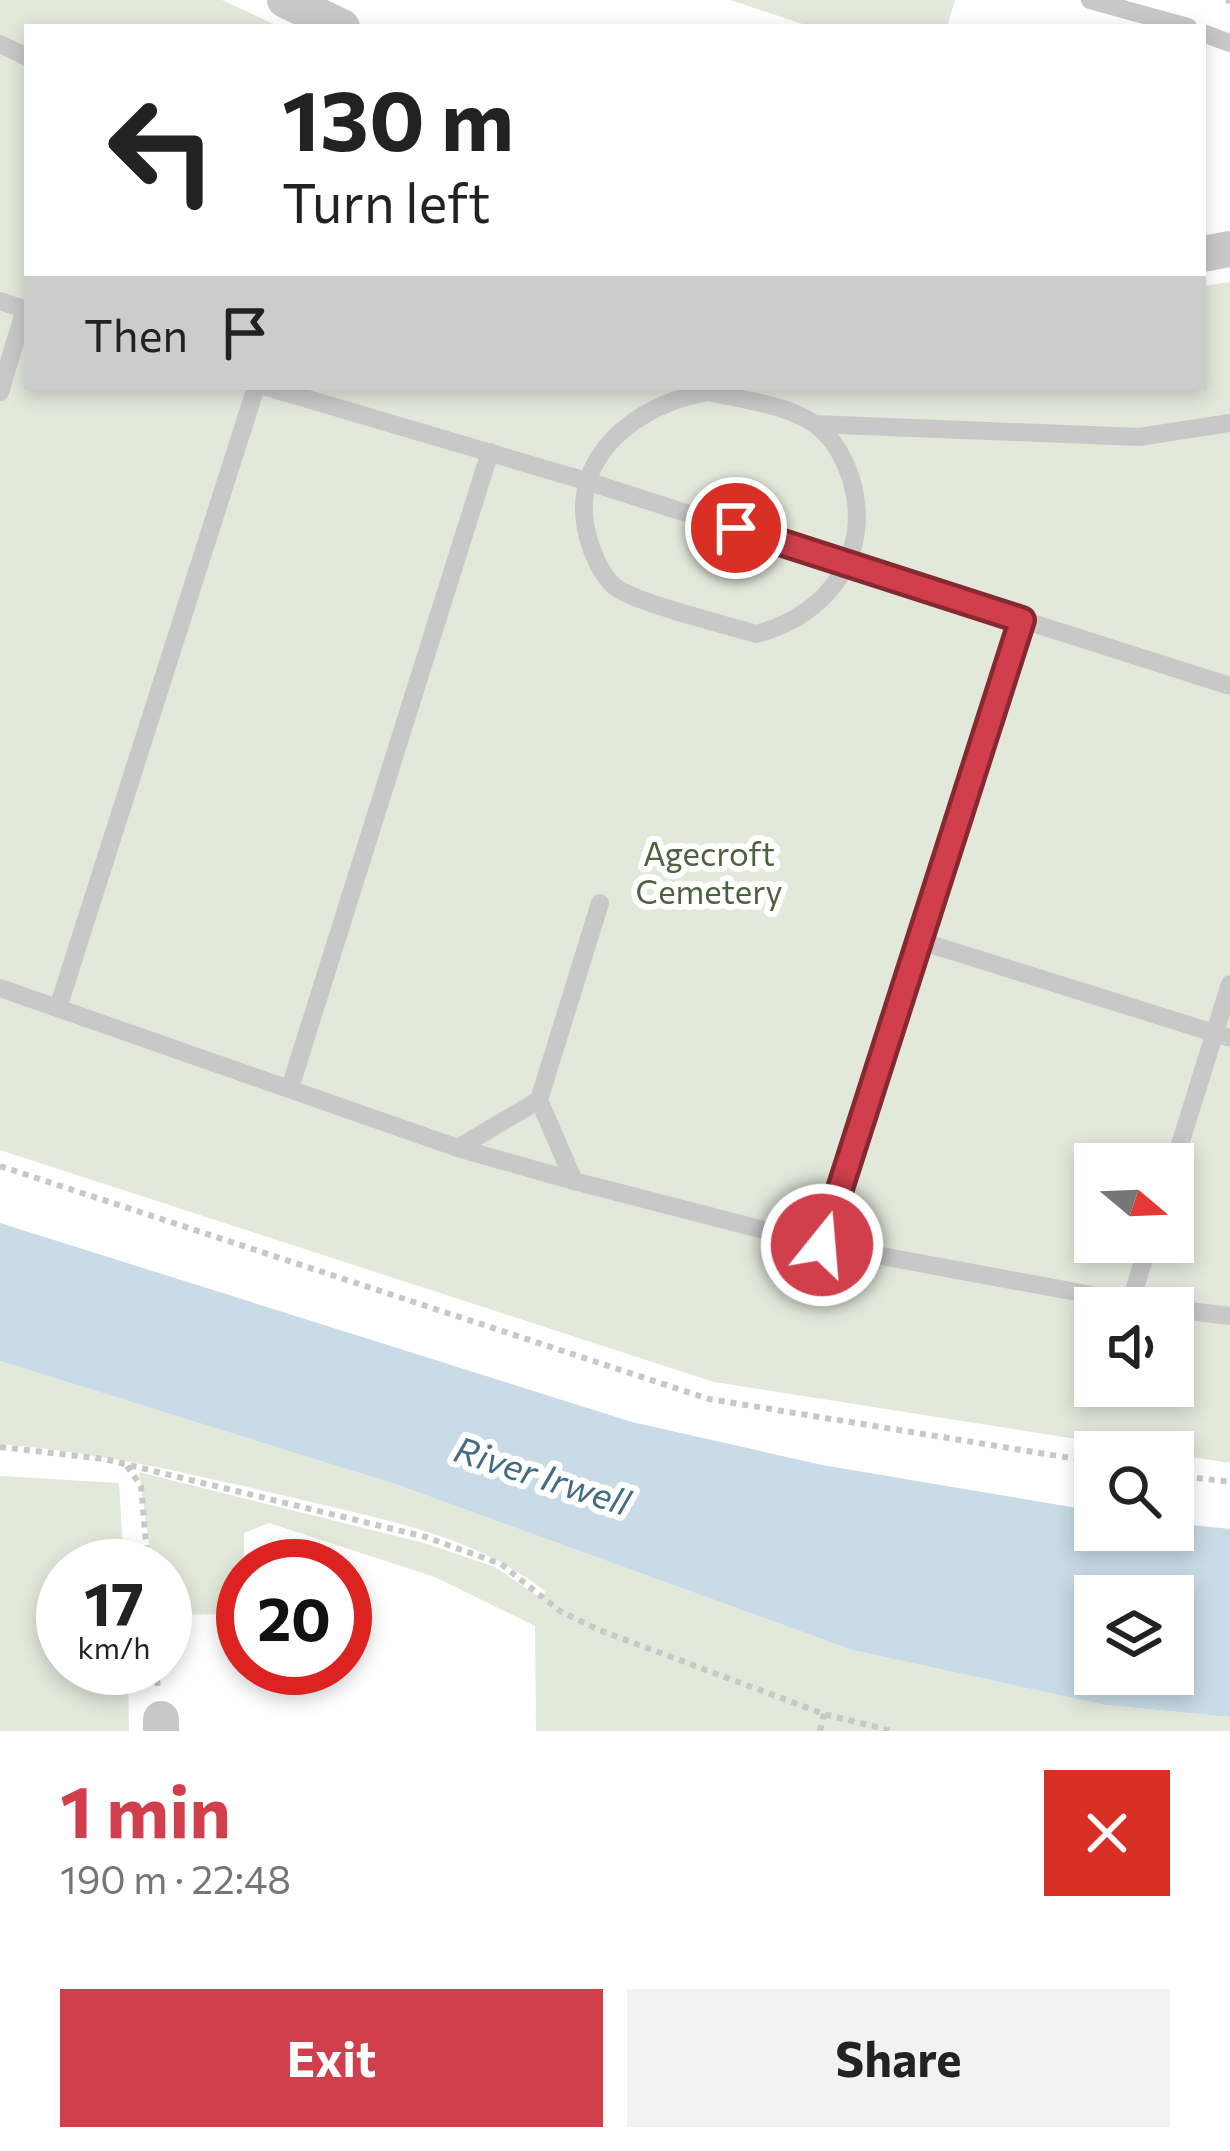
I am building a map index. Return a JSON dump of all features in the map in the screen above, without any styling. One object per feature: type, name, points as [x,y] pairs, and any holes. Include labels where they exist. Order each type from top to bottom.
[{"type":"street","points":[[285,0],[336,24]]},
{"type":"lane","points":[[1090,0],[1177,24]]},
{"type":"lane","points":[[0,392],[24,316]]},
{"type":"lane","points":[[58,1008],[255,390]]},
{"type":"lane","points":[[702,390],[643,413],[609,442],[586,481],[582,508],[590,546],[618,590],[756,634],[805,614],[849,564],[858,522],[856,498],[841,455],[815,424]]},
{"type":"lane","points":[[709,390],[815,424],[1139,437],[1230,423]]},
{"type":"lane","points":[[781,390],[782,410]]},
{"type":"lane","points":[[314,395],[1230,686]]},
{"type":"lane","points":[[290,1088],[490,452]]},
{"type":"lane","points":[[822,1245],[1022,620]]},
{"type":"lane","points":[[458,1148],[538,1100],[601,903]]},
{"type":"lane","points":[[917,940],[1222,1036]]},
{"type":"lane","points":[[1182,1143],[1222,1036],[1230,984]]},
{"type":"lane","points":[[0,988],[458,1148],[574,1181],[822,1245],[1074,1293]]},
{"type":"lane","points":[[538,1100],[574,1181]]},
{"type":"lane","points":[[1194,1312],[1230,1316]]},
{"type":"path","points":[[0,1166],[709,1400],[1074,1459]]},
{"type":"path","points":[[0,1447],[125,1463],[426,1537],[501,1564],[560,1611],[599,1630],[824,1714],[892,1731]]},
{"type":"path","points":[[125,1463],[141,1486],[146,1539]]},
{"type":"path","points":[[1194,1478],[1230,1482]]},
{"type":"path","points":[[820,1731],[824,1714]]},
{"type":"green space","name":"Agecroft Cemetery","points":[[0,0],[222,0],[274,24],[24,24],[24,390],[1206,390],[1206,286],[1230,282],[1230,1463],[1194,1457],[1194,1431],[1074,1431],[1074,1439],[714,1382],[0,1150]]},
{"type":"green space","points":[[730,0],[955,0],[948,24],[803,24]]},
{"type":"green space","points":[[0,1361],[398,1485],[852,1650],[1105,1705],[1230,1717],[1230,1731],[536,1731],[535,1626],[435,1577],[372,1557],[372,1539],[318,1539],[269,1523],[244,1533],[244,1539],[216,1539],[216,1614],[192,1615],[192,1539],[148,1539],[139,1472],[424,1543],[495,1567],[543,1600],[545,1591],[489,1556],[363,1514],[150,1466],[0,1444]]},
{"type":"green space","points":[[0,1476],[119,1483],[122,1539],[36,1539],[36,1695],[128,1695],[129,1731],[0,1731]]},
{"type":"water","name":"River Irwell","points":[[0,1223],[632,1422],[822,1465],[1074,1507],[1074,1551],[1194,1551],[1194,1525],[1230,1529],[1230,1717],[1105,1705],[852,1650],[398,1485],[0,1361]]},
{"type":"route","points":[[736,528],[1022,620],[822,1245]]}]
